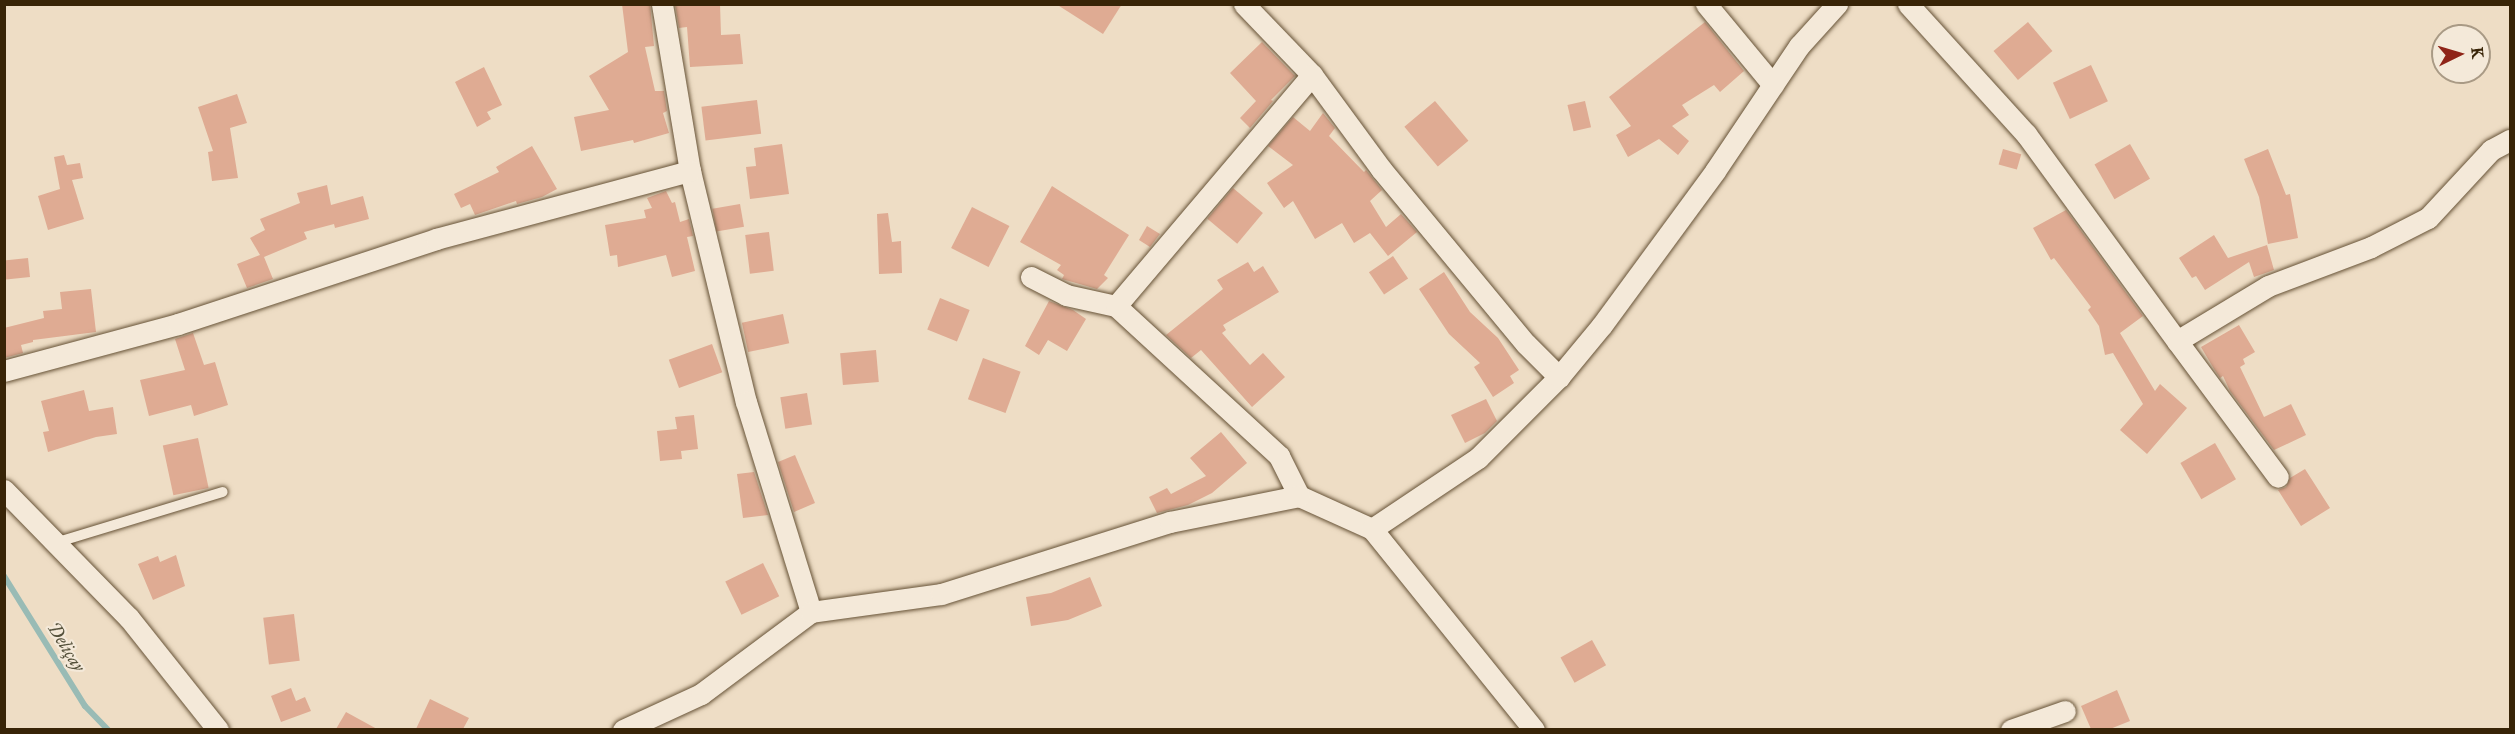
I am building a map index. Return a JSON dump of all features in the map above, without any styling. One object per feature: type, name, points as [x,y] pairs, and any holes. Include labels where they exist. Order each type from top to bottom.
[{"type":"street","points":[[662,4],[690,171],[746,402],[811,612]]},
{"type":"street","points":[[1244,4],[1312,75],[1381,169],[1526,344],[1559,377]]},
{"type":"street","points":[[1706,4],[1773,85]]},
{"type":"street","points":[[1372,529],[1478,458],[1559,377],[1609,315],[1715,171],[1799,46],[1837,4]]},
{"type":"street","points":[[1908,4],[2026,134],[2278,477]]},
{"type":"street","points":[[1116,306],[1312,75]]},
{"type":"street","points":[[2177,341],[2268,286],[2371,247],[2428,218],[2491,150],[2511,140]]},
{"type":"street","points":[[4,371],[178,324],[436,239],[690,171]]},
{"type":"street","points":[[1031,277],[1066,295],[1116,306],[1279,456],[1299,496]]},
{"type":"street","points":[[4,490],[58,542],[129,618],[218,729]]},
{"type":"street","points":[[623,729],[701,694],[811,612],[940,594],[1170,522],[1299,496],[1372,529],[1534,729]]},
{"type":"street","points":[[2011,729],[2065,711]]},
{"type":"lane","points":[[58,542],[223,492]]},
{"type":"building","points":[[622,4],[650,4],[654,46],[645,47],[655,91],[664,91],[667,111],[663,113],[669,133],[634,143],[633,140],[581,151],[574,117],[609,110],[589,76],[628,52]]},
{"type":"building","points":[[675,4],[720,4],[721,35],[740,34],[743,64],[690,67],[687,27],[679,28]]},
{"type":"building","points":[[1056,4],[1122,4],[1103,34]]},
{"type":"building","points":[[1705,22],[1744,71],[1720,92],[1714,85],[1682,105],[1689,115],[1672,126],[1689,141],[1678,155],[1659,139],[1628,157],[1616,135],[1631,126],[1609,97]]},
{"type":"building","points":[[2028,22],[2052,51],[2018,80],[1994,51]]},
{"type":"building","points":[[1262,42],[1295,76],[1271,100],[1273,101],[1250,128],[1240,118],[1256,101],[1230,73]]},
{"type":"building","points":[[2091,65],[2108,101],[2070,119],[2053,83]]},
{"type":"building","points":[[484,67],[502,105],[487,112],[491,119],[477,127],[455,82]]},
{"type":"building","points":[[237,94],[247,123],[230,128],[238,178],[212,181],[208,152],[213,151],[198,107]]},
{"type":"building","points":[[757,100],[761,134],[706,141],[701,107]]},
{"type":"building","points":[[1435,101],[1468,141],[1438,167],[1404,127]]},
{"type":"building","points":[[1585,101],[1591,127],[1574,131],[1567,105]]},
{"type":"building","points":[[1323,113],[1335,128],[1329,136],[1364,172],[1366,170],[1382,190],[1370,201],[1386,227],[1401,214],[1417,232],[1388,256],[1370,233],[1354,243],[1342,223],[1315,239],[1293,201],[1284,208],[1267,183],[1293,165],[1268,146],[1293,117],[1310,131]]},
{"type":"building","points":[[782,144],[789,194],[750,199],[746,167],[756,166],[754,148]]},
{"type":"building","points":[[2130,144],[2150,179],[2114,199],[2094,164]]},
{"type":"building","points":[[532,146],[557,189],[542,197],[517,204],[516,201],[475,215],[470,204],[461,208],[454,194],[499,172],[496,167]]},
{"type":"building","points":[[2003,149],[2021,154],[2017,170],[1999,164]]},
{"type":"building","points":[[2268,149],[2286,195],[2290,194],[2298,238],[2268,244],[2259,197],[2244,159]]},
{"type":"building","points":[[64,155],[67,165],[80,163],[83,178],[72,180],[84,219],[48,230],[38,196],[60,189],[54,157]]},
{"type":"building","points":[[327,185],[331,205],[363,196],[369,219],[335,228],[334,224],[304,232],[307,239],[264,257],[273,279],[247,288],[237,264],[260,255],[250,238],[265,230],[260,219],[300,203],[297,193]]},
{"type":"building","points":[[1052,186],[1129,235],[1104,275],[1108,278],[1097,289],[1062,279],[1064,275],[1057,270],[1061,265],[1020,242]]},
{"type":"building","points":[[1233,188],[1263,213],[1237,244],[1207,219]]},
{"type":"building","points":[[666,191],[672,203],[675,202],[680,222],[689,219],[693,236],[687,237],[695,271],[672,277],[666,255],[618,267],[617,255],[610,256],[605,225],[646,218],[644,210],[652,208],[647,198]]},
{"type":"building","points":[[740,204],[744,227],[716,232],[712,209]]},
{"type":"building","points":[[972,207],[1009,226],[989,267],[951,248]]},
{"type":"building","points":[[2066,210],[2143,316],[2120,333],[2155,391],[2160,384],[2187,408],[2147,454],[2120,430],[2143,404],[2113,353],[2105,355],[2099,326],[2088,310],[2091,307],[2054,258],[2051,260],[2033,228]]},
{"type":"building","points":[[888,213],[892,242],[901,241],[902,273],[879,274],[877,214]]},
{"type":"building","points":[[1147,226],[1160,234],[1150,247],[1139,240]]},
{"type":"building","points":[[769,232],[774,271],[750,274],[745,235]]},
{"type":"building","points":[[2214,235],[2228,258],[2267,245],[2274,270],[2254,277],[2249,262],[2205,290],[2196,276],[2192,278],[2179,258]]},
{"type":"building","points":[[1393,256],[1408,278],[1384,295],[1369,272]]},
{"type":"building","points":[[28,258],[30,277],[6,279],[4,261]]},
{"type":"building","points":[[1248,262],[1254,272],[1263,266],[1279,292],[1223,325],[1226,330],[1222,333],[1250,365],[1263,353],[1285,377],[1252,407],[1201,350],[1191,358],[1166,335],[1223,289],[1217,280]]},
{"type":"building","points":[[1444,272],[1470,312],[1498,338],[1519,370],[1510,376],[1514,383],[1493,397],[1474,367],[1480,363],[1449,334],[1419,289]]},
{"type":"building","points":[[91,289],[96,332],[33,340],[33,342],[21,345],[23,353],[4,358],[4,328],[44,318],[43,311],[62,309],[60,292]]},
{"type":"building","points":[[940,298],[970,310],[957,342],[927,330]]},
{"type":"building","points":[[1049,301],[1073,310],[1086,319],[1067,351],[1048,340],[1039,355],[1025,346]]},
{"type":"building","points":[[783,314],[789,343],[748,352],[742,323]]},
{"type":"building","points":[[2239,325],[2255,352],[2243,359],[2245,364],[2240,367],[2264,417],[2291,404],[2306,435],[2274,450],[2230,391],[2223,376],[2220,378],[2201,347]]},
{"type":"building","points":[[193,333],[204,365],[215,362],[228,405],[194,416],[191,405],[149,416],[140,380],[185,370],[175,339]]},
{"type":"building","points":[[712,344],[722,372],[679,388],[669,360]]},
{"type":"building","points":[[876,350],[879,382],[843,385],[840,353]]},
{"type":"building","points":[[983,358],[1021,372],[1006,413],[968,399]]},
{"type":"building","points":[[84,390],[89,411],[113,407],[117,434],[96,437],[48,452],[43,432],[49,431],[41,401]]},
{"type":"building","points":[[807,393],[812,425],[785,429],[780,397]]},
{"type":"building","points":[[1486,399],[1497,421],[1485,433],[1465,443],[1451,415]]},
{"type":"building","points":[[694,415],[698,449],[681,451],[682,459],[660,461],[657,431],[677,429],[675,417]]},
{"type":"building","points":[[1221,432],[1247,463],[1212,493],[1188,505],[1157,513],[1149,497],[1167,488],[1171,494],[1206,476],[1190,458]]},
{"type":"building","points":[[198,438],[209,488],[173,495],[163,445]]},
{"type":"building","points":[[2215,443],[2236,479],[2201,499],[2180,463]]},
{"type":"building","points":[[795,455],[815,503],[794,512],[778,462]]},
{"type":"building","points":[[2305,469],[2330,508],[2301,526],[2278,490],[2286,487],[2290,478]]},
{"type":"building","points":[[754,472],[768,515],[743,518],[737,474]]},
{"type":"building","points":[[176,555],[185,586],[153,600],[138,564],[158,556],[160,562]]},
{"type":"building","points":[[763,563],[779,596],[741,615],[725,581]]},
{"type":"building","points":[[1090,577],[1102,606],[1068,620],[1031,626],[1026,597],[1051,593]]},
{"type":"building","points":[[294,614],[300,661],[269,664],[263,618]]},
{"type":"building","points":[[1592,640],[1606,665],[1575,683],[1561,657]]},
{"type":"building","points":[[291,688],[296,701],[305,697],[311,711],[281,722],[271,696]]},
{"type":"building","points":[[2117,690],[2130,721],[2110,729],[2091,729],[2081,706]]},
{"type":"building","points":[[430,699],[469,718],[463,729],[416,729]]},
{"type":"building","points":[[346,712],[377,729],[336,729]]},
{"type":"waterway","name":"Deliçay","points":[[4,576],[85,706],[108,730]]}]
